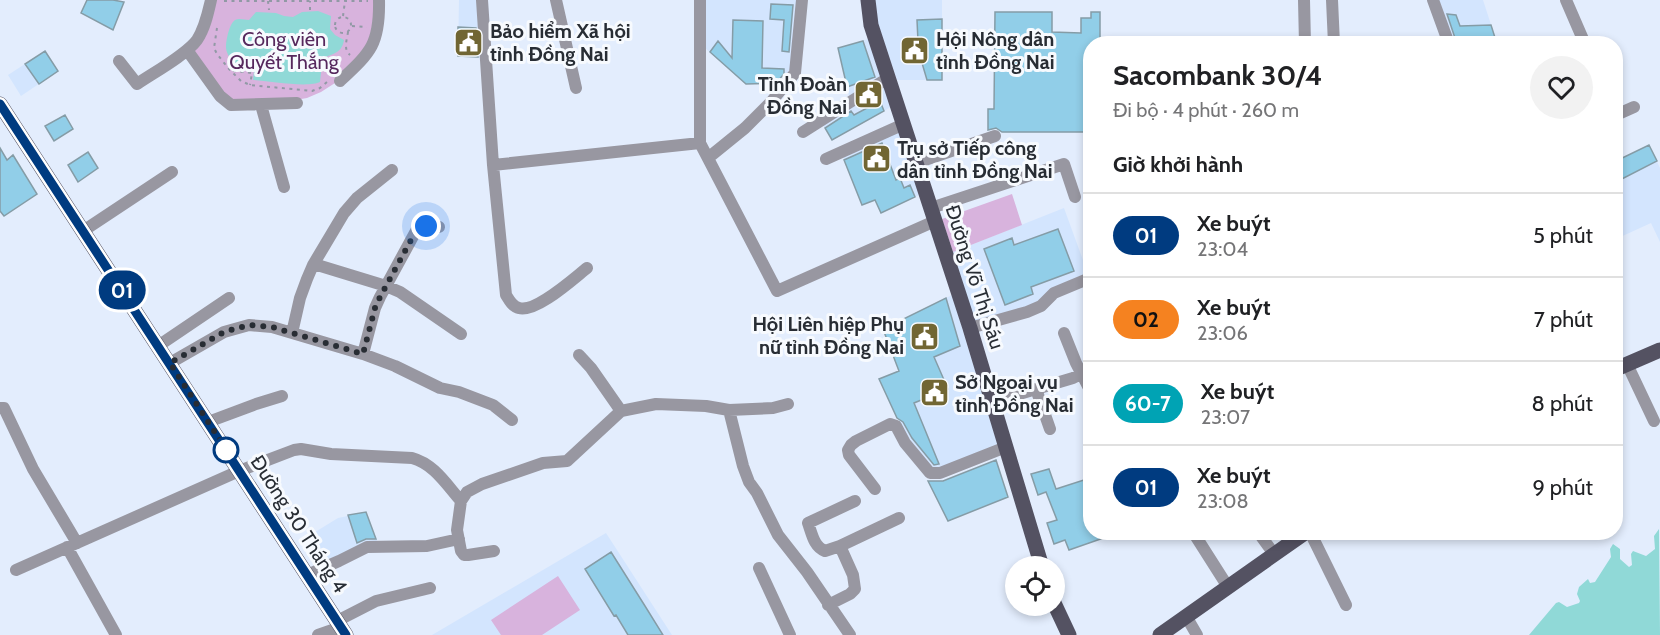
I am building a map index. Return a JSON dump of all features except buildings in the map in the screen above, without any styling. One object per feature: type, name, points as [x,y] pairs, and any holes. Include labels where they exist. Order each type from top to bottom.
[{"type":"main road","name":"Đường Võ Thị Sáu","points":[[868,0],[871,25],[970,328],[1039,556]]},
{"type":"main road","name":"Đường 30 Tháng 4","points":[[0,104],[341,628]]},
{"type":"main road","points":[[1623,366],[1660,350]]},
{"type":"main road","points":[[1160,635],[1296,540]]},
{"type":"main road","points":[[1060,616],[1069,635]]},
{"type":"street","points":[[119,61],[137,84],[187,50],[196,41],[203,28],[211,0]]},
{"type":"street","points":[[335,80],[371,49],[375,42],[378,30],[379,0]]},
{"type":"street","points":[[482,0],[493,165],[506,295],[519,308],[528,308],[536,305],[587,268]]},
{"type":"street","points":[[556,0],[576,87]]},
{"type":"street","points":[[700,0],[700,143],[777,291],[933,214],[1064,164],[1075,197]]},
{"type":"street","points":[[708,158],[745,128],[795,73],[802,0]]},
{"type":"street","points":[[1304,0],[1305,36]]},
{"type":"street","points":[[1332,0],[1334,36]]},
{"type":"street","points":[[1433,0],[1446,36]]},
{"type":"street","points":[[1566,0],[1582,36]]},
{"type":"street","points":[[187,50],[226,102],[235,105],[297,103]]},
{"type":"street","points":[[803,132],[888,78]]},
{"type":"street","points":[[261,105],[284,187]]},
{"type":"street","points":[[1623,112],[1634,107]]},
{"type":"street","points":[[826,159],[904,124]]},
{"type":"street","points":[[916,163],[995,136]]},
{"type":"street","points":[[493,165],[700,143]]},
{"type":"street","points":[[292,333],[300,298],[314,264],[350,204],[392,170]]},
{"type":"street","points":[[83,231],[172,172]]},
{"type":"street","points":[[363,354],[375,308],[417,229],[426,226],[439,227]]},
{"type":"street","points":[[314,264],[386,285],[461,334]]},
{"type":"street","points":[[970,328],[1027,312],[1041,306],[1054,293],[1083,281]]},
{"type":"street","points":[[158,346],[229,298]]},
{"type":"street","points":[[170,363],[224,332],[238,327],[258,325],[363,354],[395,366],[440,388],[487,402],[512,420]]},
{"type":"street","points":[[1064,333],[1083,367]]},
{"type":"street","points":[[579,355],[591,368],[621,411]]},
{"type":"street","points":[[1623,370],[1654,421]]},
{"type":"street","points":[[992,402],[1083,373]]},
{"type":"street","points":[[1036,389],[1050,429]]},
{"type":"street","points":[[208,422],[282,396]]},
{"type":"street","points":[[494,551],[464,555],[457,530],[461,501],[467,492],[482,484],[543,463],[567,461],[621,411],[644,406],[675,404],[729,410],[773,408],[788,404]]},
{"type":"street","points":[[0,408],[4,408],[72,545],[112,634]]},
{"type":"street","points":[[729,410],[749,482],[757,492],[778,535],[807,572],[850,635]]},
{"type":"street","points":[[875,489],[848,450],[856,441],[890,424],[896,426],[905,443],[930,473],[940,473],[1006,447]]},
{"type":"street","points":[[15,570],[239,471],[286,452],[301,449],[331,454],[412,458],[423,461],[432,467],[461,501]]},
{"type":"street","points":[[855,501],[808,523],[815,543],[820,549],[825,551],[840,546],[899,518]]},
{"type":"street","points":[[307,575],[367,547],[428,546],[459,539]]},
{"type":"street","points":[[1198,540],[1228,587]]},
{"type":"street","points":[[1264,540],[1274,554]]},
{"type":"street","points":[[1312,540],[1346,605]]},
{"type":"street","points":[[828,604],[850,594],[855,589],[853,575],[840,546]]},
{"type":"street","points":[[759,568],[790,635]]},
{"type":"street","points":[[318,635],[341,628],[376,601],[430,588]]},
{"type":"street","points":[[1186,616],[1197,635]]},
{"type":"path","points":[[221,0],[372,0]]},
{"type":"path","points":[[268,1],[268,10]]},
{"type":"path","points":[[310,1],[310,10]]},
{"type":"path","points":[[343,17],[345,1]]},
{"type":"path","points":[[348,32],[340,33],[335,26],[338,19],[343,17],[350,20],[352,26]]},
{"type":"path","points":[[218,21],[214,48],[231,71],[242,81],[250,84],[312,91],[335,80]]},
{"type":"path","points":[[352,26],[368,27]]},
{"type":"path","points":[[352,26],[348,32],[346,51],[352,56]]},
{"type":"path","points":[[231,71],[252,73],[250,84]]},
{"type":"shaded area","name":"Bảo hiểm Xã hội tỉnh Đồng Nai","points":[[459,0],[478,0],[481,58],[458,56]]},
{"type":"shaded area","points":[[704,0],[798,0],[792,67],[780,83],[746,84],[705,48]]},
{"type":"shaded area","name":"Hội Nông dân tỉnh Đồng Nai","points":[[875,0],[942,0],[942,80],[897,80],[877,21]]},
{"type":"shaded area","points":[[1436,0],[1483,0],[1495,36],[1449,36]]},
{"type":"shaded area","points":[[318,11],[331,16],[330,29],[344,40],[339,50],[324,58],[320,82],[298,84],[253,80],[254,71],[236,63],[228,54],[227,37],[235,20],[249,20],[256,12],[293,17],[302,12]]},
{"type":"shaded area","name":"Tỉnh Đoàn Đồng Nai","points":[[868,39],[891,107],[832,140],[822,123],[851,104],[838,48]]},
{"type":"shaded area","points":[[45,51],[58,71],[21,96],[8,75]]},
{"type":"shaded area","points":[[899,131],[919,195],[881,213],[875,200],[862,205],[843,156]]},
{"type":"shaded area","points":[[1649,145],[1660,168],[1660,242],[1651,223],[1623,236],[1623,158]]},
{"type":"shaded area","points":[[1064,208],[1083,260],[1083,277],[1037,303],[975,323],[953,252]]},
{"type":"shaded area","name":"Sở Ngoại vụ tỉnh Đồng Nai","points":[[952,295],[998,446],[934,470],[916,451],[879,379],[899,371],[946,298]]},
{"type":"shaded area","points":[[366,512],[378,544],[324,564],[307,537],[338,518]]},
{"type":"shaded area","points":[[1659,529],[1660,635],[1529,635],[1556,603],[1559,602],[1567,607],[1579,603],[1577,594],[1579,587],[1588,579],[1590,583],[1595,582],[1611,557],[1610,549],[1613,544],[1620,549],[1620,559],[1629,567],[1632,565],[1633,551],[1646,556],[1655,549],[1654,536]]},
{"type":"shaded area","points":[[606,533],[672,635],[432,635]]},
{"type":"green space","name":"Công viên Quyết Thắng","points":[[214,0],[376,0],[369,47],[335,83],[307,98],[290,101],[230,101],[191,49]]},
{"type":"green space","points":[[1012,194],[1022,225],[953,252],[942,219]]},
{"type":"green space","points":[[558,576],[580,610],[542,635],[501,635],[491,620]]},
{"type":"bus line","name":"01","points":[[0,104],[346,635]]},
{"type":"place","name":"Bảo hiểm Xã hội tỉnh Đồng Nai","points":[[469,42]]},
{"type":"place","name":"Hội Nông dân tỉnh Đồng Nai","points":[[915,50]]},
{"type":"place","name":"Tỉnh Đoàn Đồng Nai","points":[[868,95]]},
{"type":"place","name":"Trụ sở Tiếp công dân tỉnh Đồng Nai","points":[[876,159]]},
{"type":"place","name":"Hội Liên hiệp Phụ nữ tỉnh Đồng Nai","points":[[925,336]]},
{"type":"place","name":"Sở Ngoại vụ tỉnh Đồng Nai","points":[[934,393]]},
{"type":"route","points":[[226,450],[229,454],[170,363],[224,332],[249,325],[272,327],[363,354],[380,297],[417,229],[426,226]]}]
